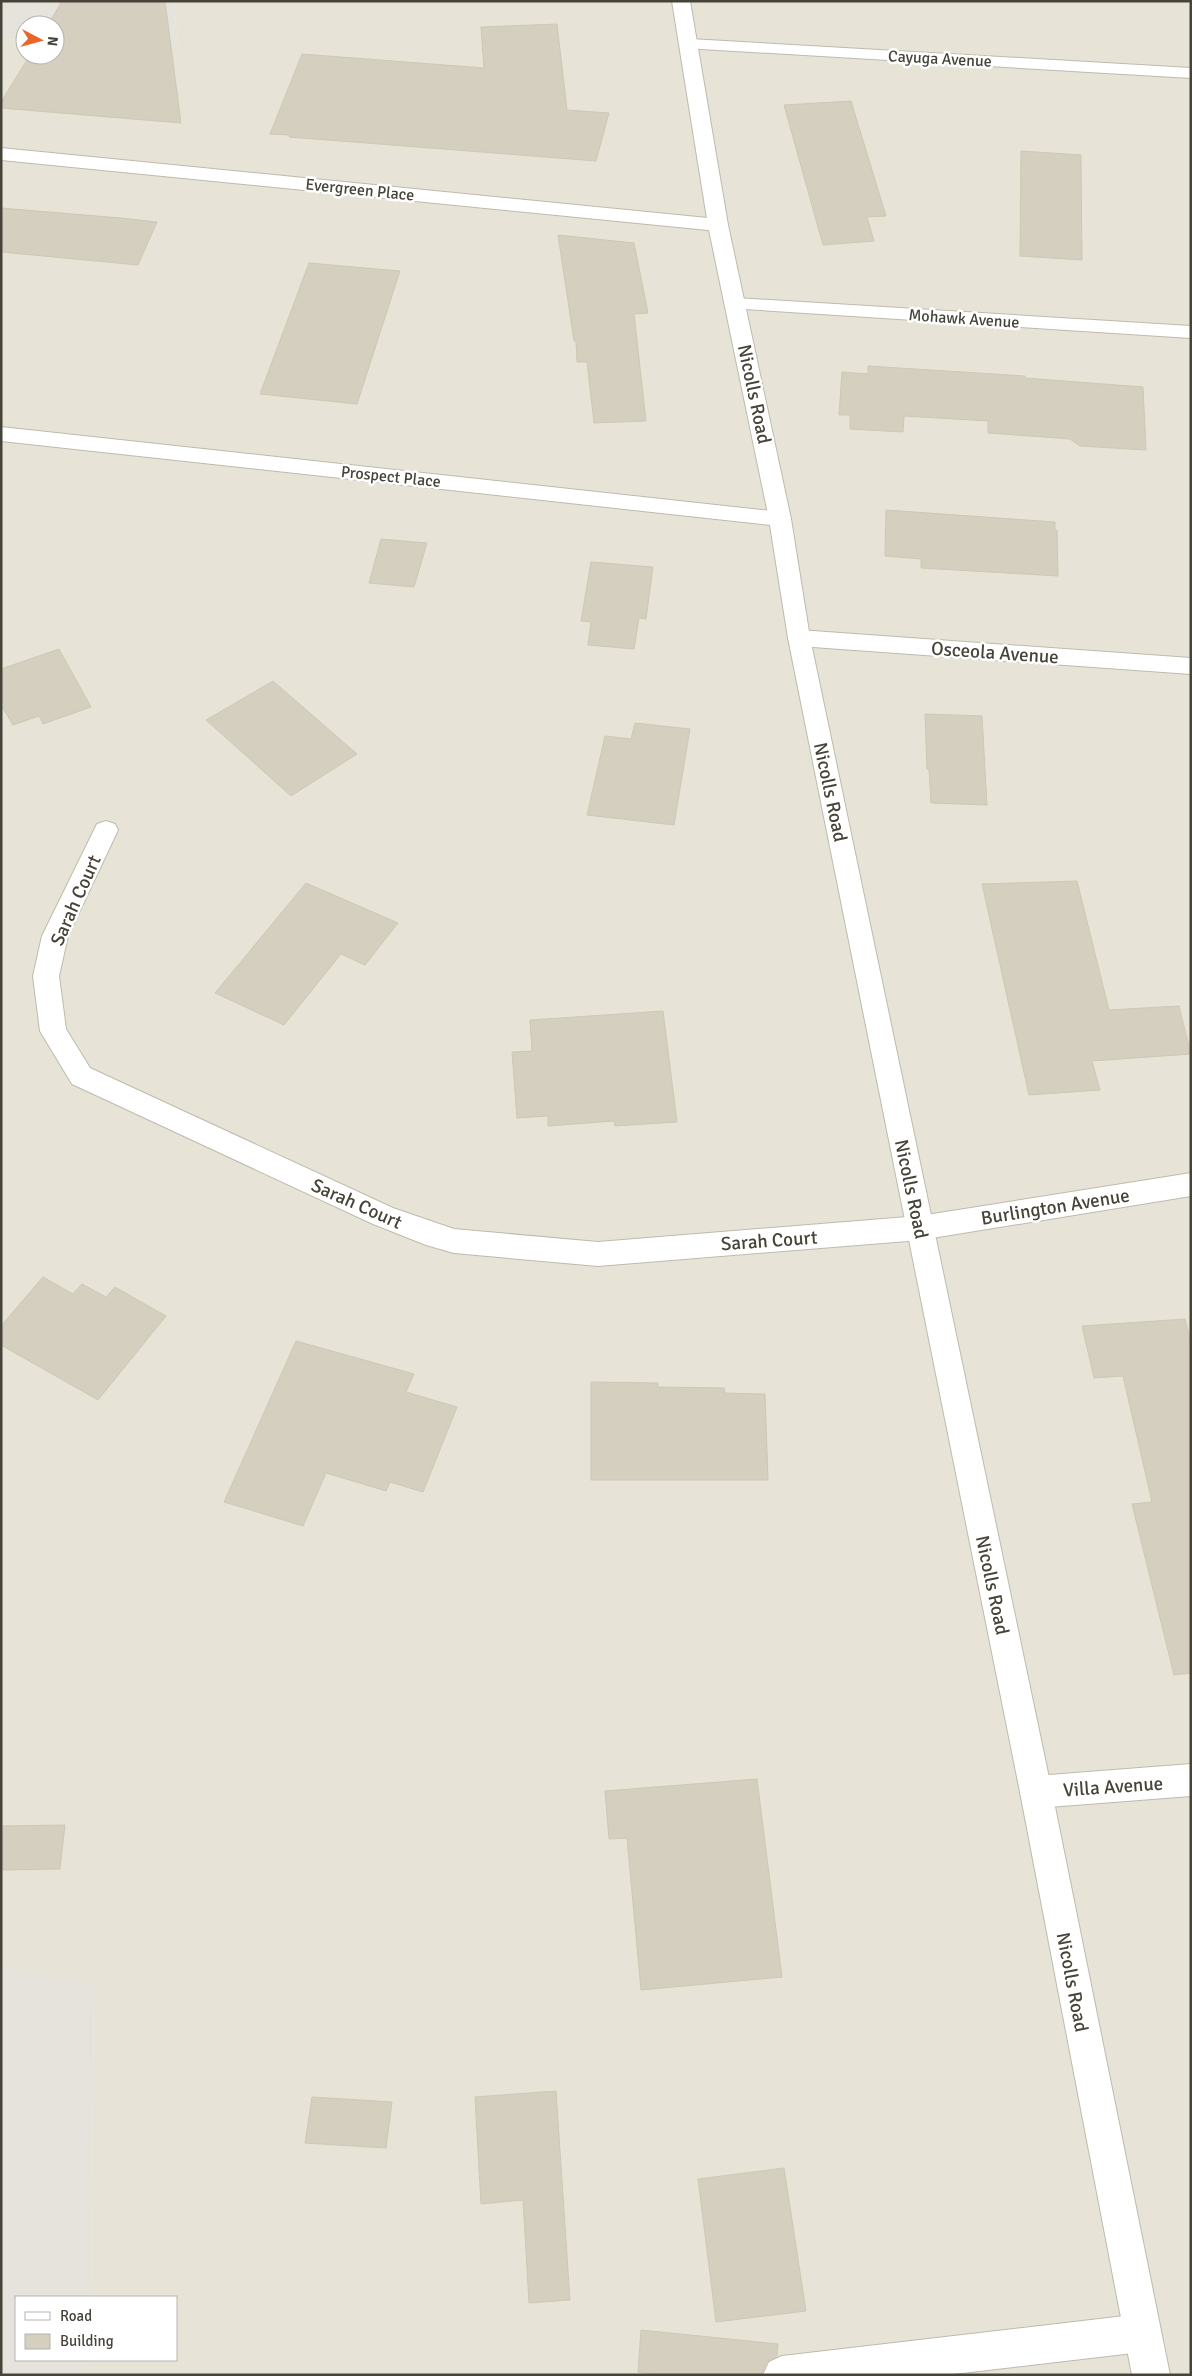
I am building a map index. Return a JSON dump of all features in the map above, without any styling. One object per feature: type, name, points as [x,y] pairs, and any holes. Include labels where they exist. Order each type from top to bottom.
[{"type":"street","name":"Nicolls Road","points":[[681,1],[690,44],[718,225],[780,519],[799,638],[1036,1792],[1150,2375]]},
{"type":"street","name":"Cayuga Avenue","points":[[690,44],[1191,73]]},
{"type":"street","name":"Evergreen Place","points":[[1,154],[718,225]]},
{"type":"street","name":"Mohawk Avenue","points":[[736,304],[1191,332]]},
{"type":"street","name":"Prospect Place","points":[[1,434],[780,519]]},
{"type":"street","name":"Osceola Avenue","points":[[799,638],[1191,666]]},
{"type":"street","name":"Sarah Court","points":[[106,830],[55,936],[46,976],[53,1031],[81,1076],[383,1216],[426,1233],[454,1241],[598,1254],[920,1228]]},
{"type":"street","name":"Burlington Avenue","points":[[920,1228],[1191,1184]]},
{"type":"street","name":"Villa Avenue","points":[[1036,1792],[1191,1780]]},
{"type":"street","points":[[782,2375],[1142,2333]]},
{"type":"shaded area","points":[[1,1],[174,1],[178,52],[65,44],[65,15],[15,15],[15,40],[1,39]]},
{"type":"shaded area","points":[[174,1],[1191,1],[1191,2375],[90,2375],[90,2361],[178,2361],[178,2296],[91,2296],[94,1985],[1,1966],[1,39],[15,40],[15,65],[65,65],[65,44],[178,51]]},
{"type":"shaded area","points":[[1,1966],[94,1984],[91,2296],[15,2296],[15,2361],[90,2361],[90,2375],[1,2375]]},
{"type":"building","points":[[62,1],[165,1],[181,123],[1,108],[1,102],[24,65],[65,65],[65,15],[54,15]]},
{"type":"building","points":[[557,24],[567,110],[609,113],[596,161],[270,134],[302,54],[484,68],[481,27]]},
{"type":"building","points":[[851,101],[886,216],[867,217],[874,241],[823,245],[784,105]]},
{"type":"building","points":[[1021,151],[1081,155],[1082,260],[1020,256]]},
{"type":"building","points":[[1,208],[157,222],[138,265],[1,252]]},
{"type":"building","points":[[558,235],[634,243],[648,313],[634,314],[646,421],[594,423],[587,362],[577,362],[576,341],[574,341]]},
{"type":"building","points":[[309,263],[400,271],[357,404],[260,394]]},
{"type":"building","points":[[868,366],[1025,376],[1025,378],[1143,387],[1146,450],[1080,446],[1070,439],[988,433],[988,421],[904,416],[903,432],[850,429],[850,415],[839,415],[842,372],[868,374]]},
{"type":"building","points":[[886,510],[1055,522],[1055,530],[1057,530],[1058,576],[921,568],[921,559],[885,556]]},
{"type":"building","points":[[381,539],[427,543],[414,587],[369,583]]},
{"type":"building","points":[[591,562],[653,567],[646,619],[639,618],[634,649],[588,645],[591,622],[581,621]]},
{"type":"building","points":[[59,649],[91,707],[43,724],[39,716],[13,725],[1,705],[1,669]]},
{"type":"building","points":[[273,681],[357,754],[291,796],[206,720]]},
{"type":"building","points":[[925,714],[982,716],[987,805],[931,803],[929,769],[927,769]]},
{"type":"building","points":[[635,723],[690,729],[674,825],[587,815],[605,736],[631,739]]},
{"type":"building","points":[[1077,881],[1109,1010],[1179,1006],[1191,1054],[1092,1061],[1100,1090],[1029,1095],[982,884]]},
{"type":"building","points":[[306,883],[398,923],[365,965],[341,954],[284,1025],[215,993]]},
{"type":"building","points":[[663,1011],[677,1122],[615,1126],[614,1121],[548,1126],[548,1116],[517,1118],[512,1052],[532,1051],[530,1020]]},
{"type":"building","points":[[43,1277],[73,1294],[82,1284],[106,1297],[115,1287],[166,1316],[98,1400],[1,1345],[1,1326]]},
{"type":"building","points":[[1185,1319],[1191,1342],[1191,1673],[1174,1675],[1132,1504],[1152,1502],[1123,1376],[1094,1378],[1082,1326]]},
{"type":"building","points":[[296,1341],[414,1374],[406,1392],[457,1407],[423,1492],[390,1482],[386,1491],[326,1473],[303,1526],[224,1502]]},
{"type":"building","points":[[591,1382],[658,1383],[658,1387],[725,1388],[724,1393],[765,1394],[768,1480],[591,1480]]},
{"type":"building","points":[[757,1779],[782,1977],[641,1990],[627,1838],[609,1839],[605,1791]]},
{"type":"building","points":[[65,1825],[60,1869],[1,1870],[1,1826]]},
{"type":"building","points":[[556,2091],[570,2300],[529,2303],[523,2200],[481,2204],[475,2097]]},
{"type":"building","points":[[312,2097],[392,2102],[386,2148],[305,2143]]},
{"type":"building","points":[[784,2168],[806,2311],[716,2322],[698,2179]]},
{"type":"building","points":[[641,2330],[778,2344],[777,2356],[767,2361],[761,2375],[662,2375],[638,2372]]}]
